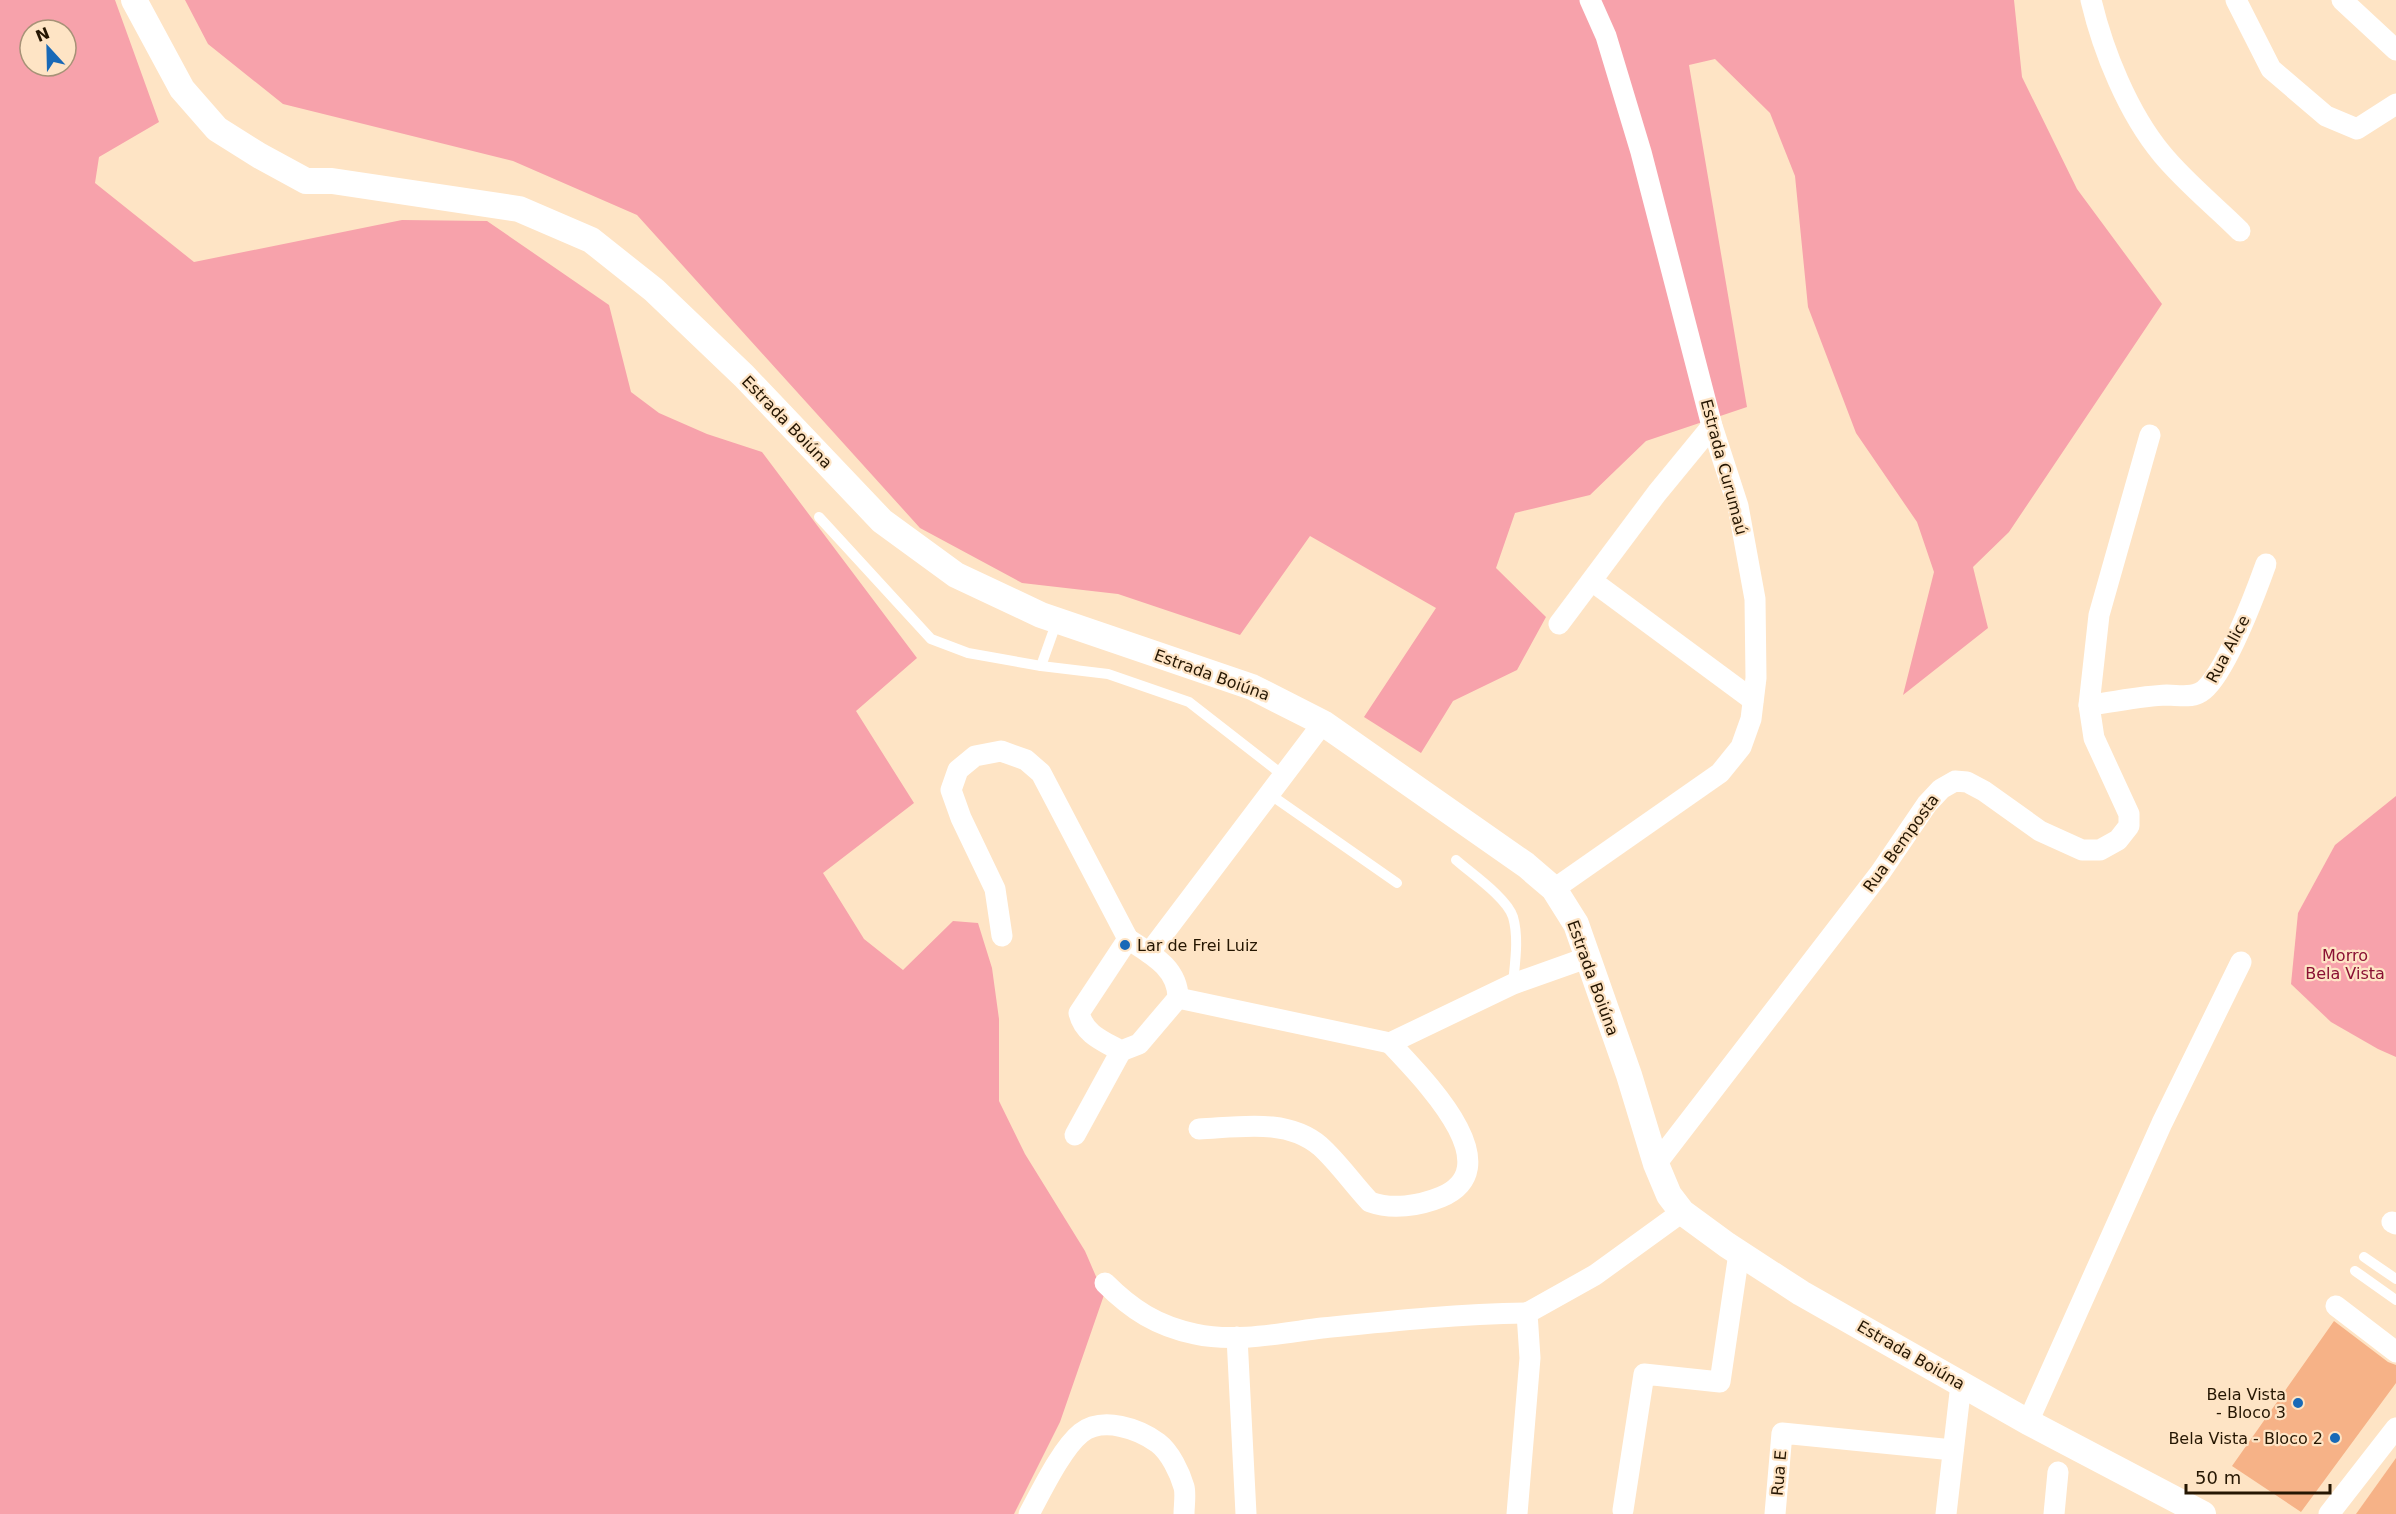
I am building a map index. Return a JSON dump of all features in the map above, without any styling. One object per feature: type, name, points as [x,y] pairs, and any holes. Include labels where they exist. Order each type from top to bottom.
[{"type":"street","name":"Estrada Boiúna","points":[[134,0],[182,89],[217,129],[260,156],[306,181],[332,181],[519,209],[591,240],[654,290],[736,369],[882,521],[956,575],[1057,621],[1252,687],[1323,723],[1519,860],[1554,889],[1576,924],[1589,957],[1656,1164],[1669,1195],[1682,1212],[1801,1293],[2028,1422],[2203,1514]]},
{"type":"street","name":"Estrada Curumaú","points":[[1554,889],[1720,773],[1741,747],[1751,719],[1756,678],[1755,599],[1738,506],[1712,426],[1641,152],[1606,36],[1590,0]]},
{"type":"street","points":[[2091,0],[2120,83],[2140,123],[2162,154],[2240,231]]},
{"type":"street","points":[[2236,0],[2271,69],[2326,116],[2357,129],[2396,104]]},
{"type":"street","points":[[2342,0],[2396,50]]},
{"type":"street","points":[[1559,624],[1657,493],[1712,426]]},
{"type":"street","name":"Rua Bemposta","points":[[1656,1164],[1880,873],[1927,804],[1941,789],[1955,781],[1967,782],[1984,790],[2040,831],[2082,850],[2100,850],[2118,840],[2129,826],[2130,814],[2094,738],[2089,705],[2100,615],[2150,435]]},
{"type":"street","name":"Rua Alice","points":[[2089,705],[2166,695],[2192,696],[2201,693],[2214,680],[2254,598],[2266,564]]},
{"type":"street","points":[[1592,581],[1753,700]]},
{"type":"street","points":[[1149,953],[1323,723]]},
{"type":"street","points":[[1002,936],[995,889],[961,818],[951,790],[958,770],[975,756],[1001,751],[1026,760],[1041,773],[1128,939],[1168,969],[1177,982],[1178,998],[1139,1044],[1120,1051],[1075,1135]]},
{"type":"street","points":[[1120,1051],[1087,1031],[1078,1013],[1128,939]]},
{"type":"street","points":[[1178,998],[1390,1042],[1513,984],[1589,957]]},
{"type":"street","points":[[2028,1422],[2162,1123],[2241,962]]},
{"type":"street","points":[[1199,1129],[1268,1126],[1291,1130],[1319,1146],[1370,1202],[1380,1205],[1421,1205],[1450,1193],[1464,1178],[1469,1162],[1461,1130],[1390,1042]]},
{"type":"street","points":[[1105,1283],[1127,1305],[1163,1325],[1197,1335],[1237,1337],[1457,1314],[1527,1313],[1595,1275],[1682,1212]]},
{"type":"street","points":[[1623,1510],[1644,1374],[1720,1382],[1739,1252]]},
{"type":"street","points":[[2336,1306],[2396,1352]]},
{"type":"street","points":[[1517,1514],[1530,1358],[1527,1313]]},
{"type":"street","points":[[1237,1337],[1246,1514]]},
{"type":"street","points":[[1946,1514],[1961,1384]]},
{"type":"street","points":[[1029,1514],[1064,1454],[1081,1432],[1099,1425],[1125,1427],[1159,1444],[1173,1462],[1185,1488],[1184,1514]]},
{"type":"street","points":[[2329,1514],[2396,1428]]},
{"type":"street","name":"Rua E","points":[[1775,1514],[1782,1433],[1953,1450]]},
{"type":"street","points":[[2054,1514],[2058,1472]]},
{"type":"lane","points":[[819,517],[931,639],[968,653],[1041,666],[1108,674],[1189,702],[1284,776]]},
{"type":"lane","points":[[1041,666],[1057,621]]},
{"type":"lane","points":[[1270,795],[1397,882]]},
{"type":"lane","points":[[1456,860],[1505,903],[1513,915],[1516,934],[1513,984]]},
{"type":"lane","points":[[2364,1257],[2396,1279]]},
{"type":"lane","points":[[2355,1270],[2396,1300]]},
{"type":"green space","points":[[0,0],[115,0],[159,122],[99,157],[95,183],[194,262],[402,220],[487,221],[609,305],[631,392],[659,413],[707,434],[762,452],[917,658],[856,711],[914,803],[823,873],[864,939],[903,970],[953,921],[978,923],[992,968],[999,1019],[999,1101],[1025,1154],[1085,1251],[1104,1295],[1060,1422],[1014,1514],[0,1514]]},
{"type":"green space","points":[[185,0],[2014,0],[2022,77],[2077,189],[2162,304],[2009,532],[1973,567],[1988,628],[1903,695],[1934,572],[1917,522],[1856,433],[1808,307],[1795,176],[1770,113],[1715,59],[1689,65],[1747,407],[1646,441],[1590,495],[1515,513],[1496,568],[1546,617],[1517,670],[1453,701],[1421,753],[1364,717],[1436,608],[1310,536],[1240,635],[1118,594],[1022,583],[920,528],[637,215],[513,161],[283,104],[208,44]]},
{"type":"green space","name":"Morro Bela Vista","points":[[2396,796],[2396,1057],[2331,1022],[2291,984],[2298,913],[2335,845]]},
{"type":"building","points":[[2334,1321],[2388,1362],[2396,1365],[2396,1383],[2301,1512],[2232,1466]]},
{"type":"building","points":[[2396,1458],[2396,1514],[2356,1514]]},
{"type":"place","name":"Lar de Frei Luiz","points":[[1125,945]]},
{"type":"place","name":"Bela Vista - Bloco 3","points":[[2298,1403]]},
{"type":"place","name":"Bela Vista - Bloco 2","points":[[2335,1438]]}]
